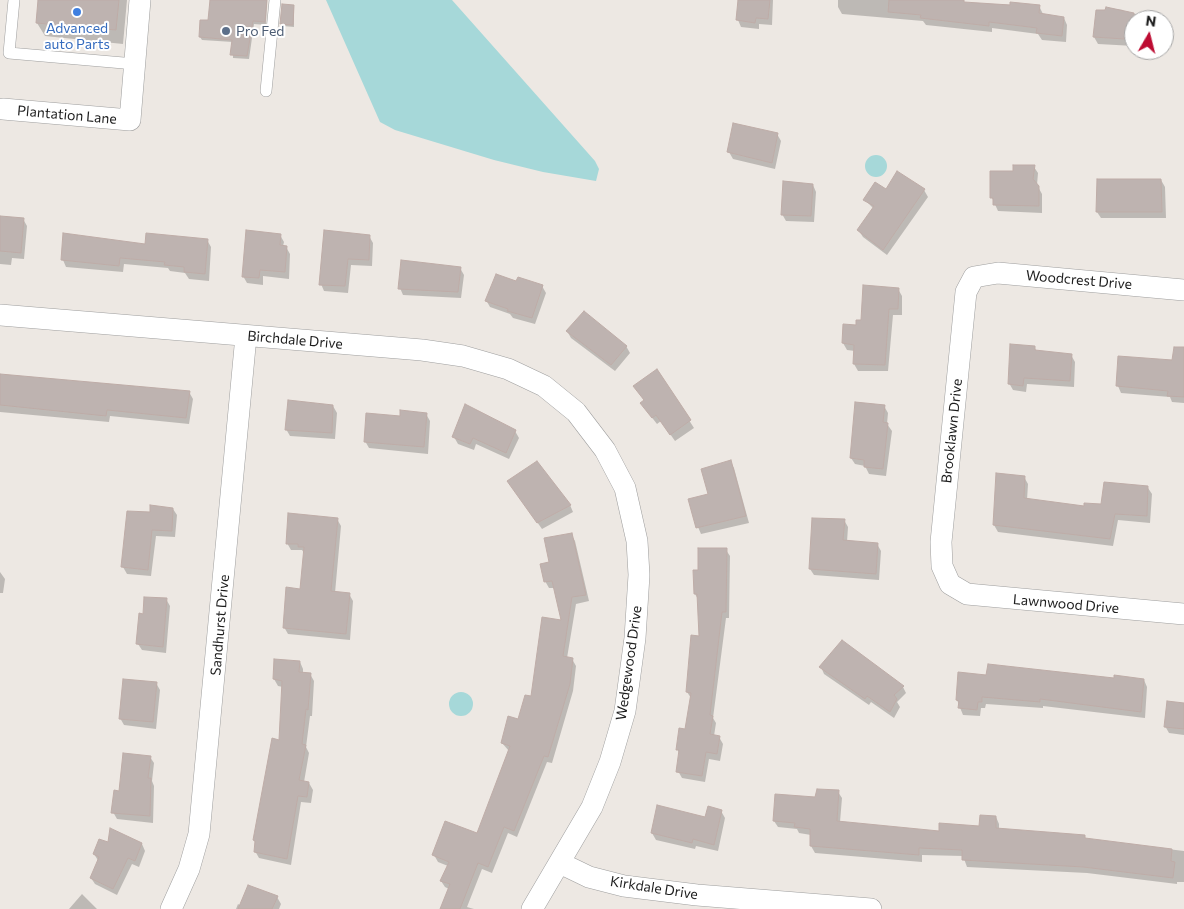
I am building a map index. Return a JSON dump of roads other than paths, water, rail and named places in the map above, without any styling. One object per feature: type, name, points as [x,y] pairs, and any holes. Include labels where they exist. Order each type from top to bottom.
[{"type":"street","name":"Plantation Lane","points":[[2,109],[130,120],[140,0]]},
{"type":"street","name":"Woodcrest Drive","points":[[974,277],[998,274],[1020,275],[1184,290]]},
{"type":"street","name":"Brooklawn Drive","points":[[950,584],[942,566],[941,542],[966,292],[974,277]]},
{"type":"street","name":"Birchdale Drive","points":[[0,315],[422,350],[463,356],[508,369],[544,386],[576,412]]},
{"type":"street","name":"Sandhurst Drive","points":[[171,909],[189,869],[199,834],[246,336]]},
{"type":"street","name":"Wedgewood Drive","points":[[532,909],[592,807],[610,762],[625,711],[635,638],[639,575],[637,541],[625,488],[606,450],[576,412]]},
{"type":"street","name":"Lawnwood Drive","points":[[950,584],[967,594],[984,597],[1184,614]]},
{"type":"street","name":"Kirkdale Drive","points":[[560,863],[590,877],[624,886],[696,895],[871,909]]},
{"type":"lane","points":[[14,0],[9,53],[135,64]]},
{"type":"lane","points":[[266,91],[275,0]]},
{"type":"water","points":[[326,0],[452,0],[595,161],[599,169],[596,181],[543,172],[494,160],[395,130],[380,122]]},
{"type":"water","points":[[876,155],[884,158],[887,166],[884,174],[876,177],[868,174],[865,166],[868,158]]},
{"type":"water","points":[[461,692],[470,695],[473,704],[470,713],[461,716],[452,713],[449,704],[452,695]]},
{"type":"place","name":"Advanced auto Parts","points":[[77,12]]},
{"type":"place","name":"Pro Fed","points":[[226,31]]}]
